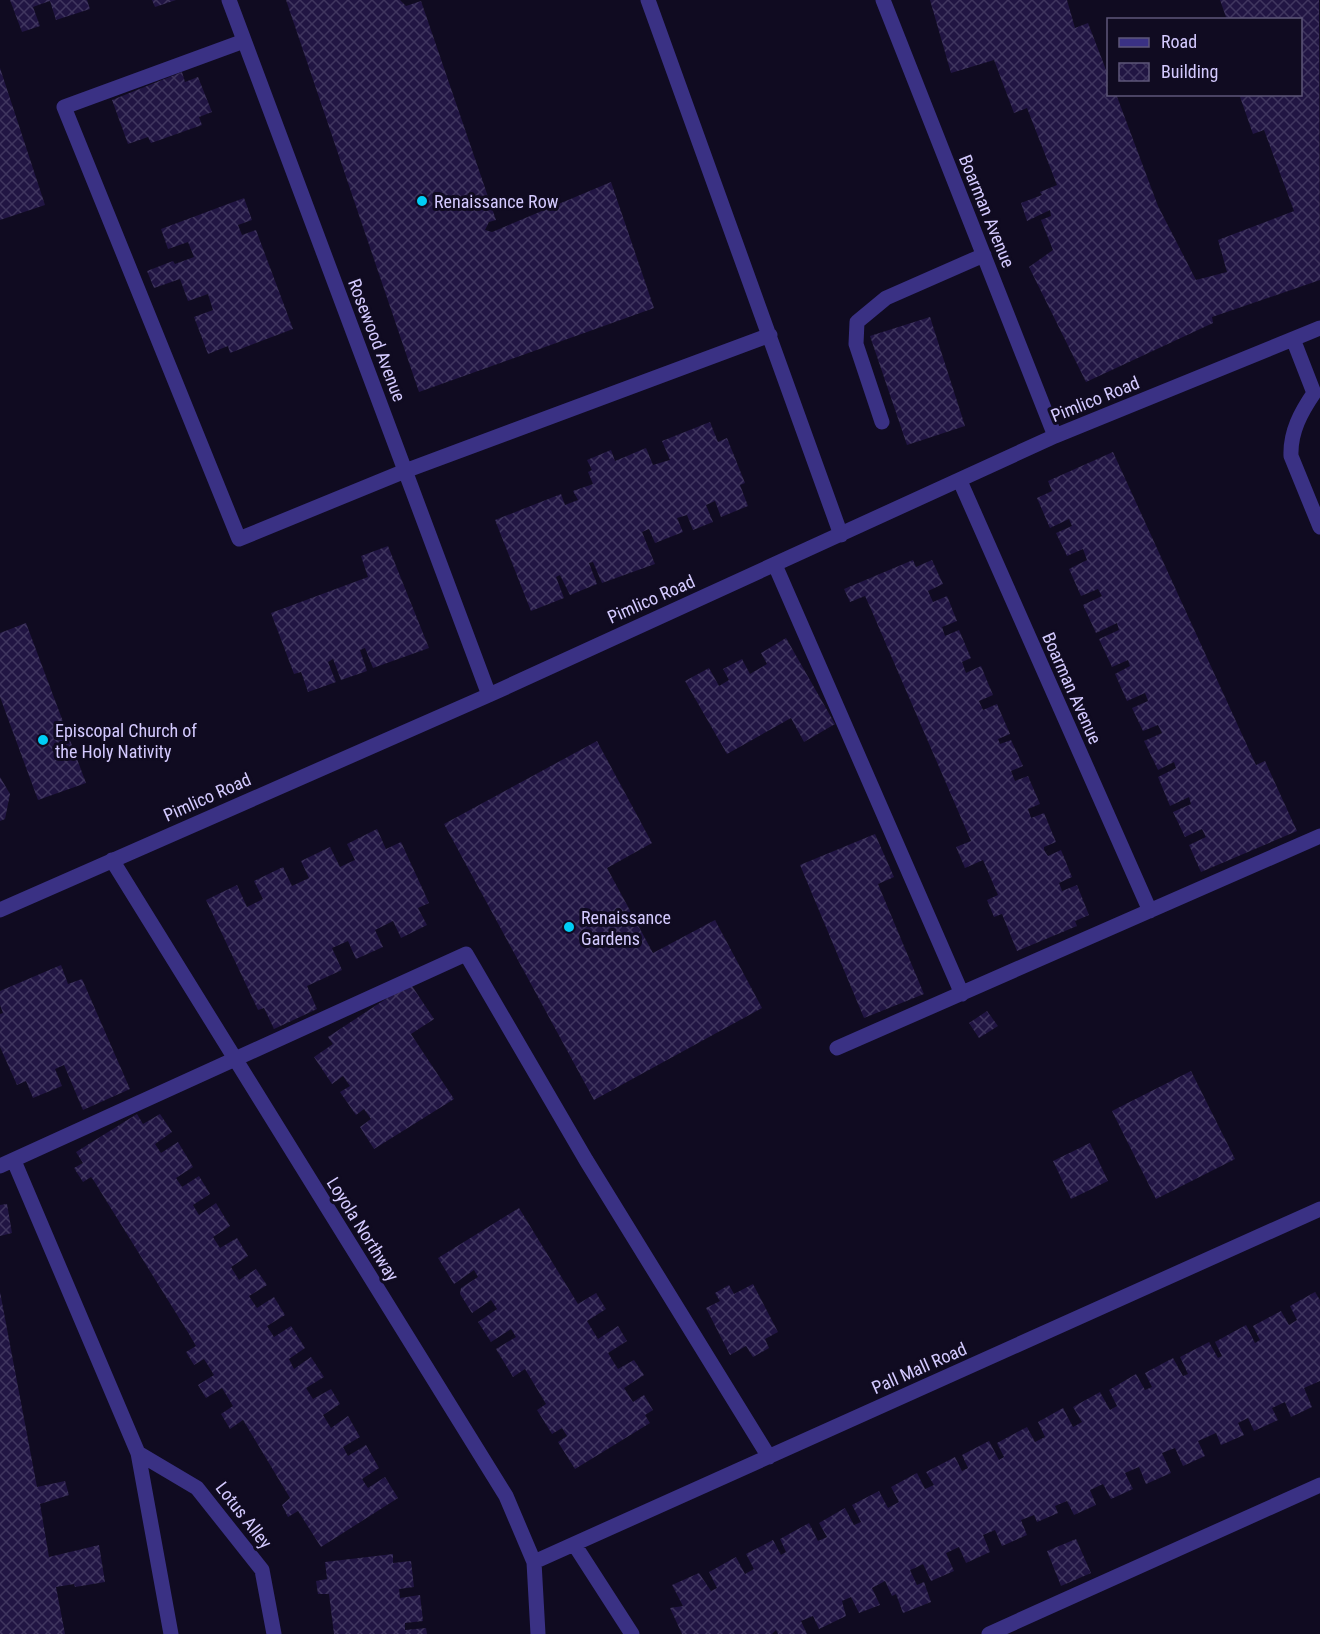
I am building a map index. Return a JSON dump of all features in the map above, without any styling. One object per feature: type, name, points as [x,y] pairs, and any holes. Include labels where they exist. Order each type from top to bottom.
[{"type":"street","name":"Rosewood Avenue","points":[[229,0],[489,695]]},
{"type":"street","points":[[648,0],[841,535]]},
{"type":"street","name":"Boarman Avenue","points":[[883,0],[1055,436]]},
{"type":"street","points":[[244,41],[64,106],[239,539],[405,471],[770,335]]},
{"type":"street","points":[[882,422],[856,344],[857,322],[886,298],[984,255]]},
{"type":"street","name":"Pimlico Road","points":[[0,910],[489,695],[1055,436],[1320,328]]},
{"type":"street","points":[[1293,339],[1317,394],[1301,412],[1291,444],[1291,456],[1320,527]]},
{"type":"street","name":"Boarman Avenue","points":[[960,481],[1149,911]]},
{"type":"street","points":[[775,565],[962,994]]},
{"type":"street","points":[[837,1048],[1320,836]]},
{"type":"street","name":"Loyola Northway","points":[[112,860],[506,1496],[534,1562],[538,1634]]},
{"type":"street","points":[[171,1634],[138,1453],[7,1163],[466,954],[586,1160],[770,1456]]},
{"type":"street","name":"Pall Mall Road","points":[[534,1562],[1320,1209]]},
{"type":"street","name":"Lotus Alley","points":[[138,1453],[197,1488],[262,1570],[274,1634]]},
{"type":"street","points":[[989,1634],[1320,1485]]},
{"type":"street","points":[[574,1544],[632,1634]]},
{"type":"building","points":[[10,0],[87,0],[90,9],[56,20],[50,1],[41,4],[33,7],[40,26],[22,32]]},
{"type":"building","points":[[152,0],[176,0],[155,7]]},
{"type":"building","name":"Renaissance Row","points":[[286,0],[400,0],[406,6],[421,1],[496,220],[489,222],[485,230],[492,232],[611,182],[654,308],[419,392]]},
{"type":"building","points":[[930,0],[1067,0],[1075,28],[1088,23],[1107,72],[1107,96],[1117,96],[1158,206],[1196,280],[1227,272],[1218,240],[1294,211],[1264,130],[1253,134],[1240,96],[1302,96],[1302,18],[1226,18],[1220,0],[1319,0],[1320,280],[1212,317],[1213,323],[1086,382],[1029,267],[1053,250],[1041,220],[1051,216],[1050,210],[1027,221],[1021,203],[1042,195],[1040,192],[1057,185],[1027,108],[1014,113],[994,60],[951,73]]},
{"type":"building","points":[[0,68],[45,205],[0,220]]},
{"type":"building","points":[[182,72],[185,82],[198,77],[212,112],[199,117],[202,125],[151,143],[148,137],[128,144],[112,100]]},
{"type":"building","points":[[244,198],[252,220],[238,225],[242,235],[256,230],[293,329],[230,353],[228,346],[208,354],[194,317],[213,310],[208,294],[188,301],[180,279],[154,288],[147,271],[173,261],[175,264],[194,257],[188,242],[168,249],[161,229]]},
{"type":"building","points":[[930,317],[965,426],[907,445],[870,336]]},
{"type":"building","points":[[710,422],[718,442],[727,438],[745,483],[740,485],[748,506],[721,517],[715,501],[706,505],[713,522],[693,530],[687,515],[677,518],[683,532],[655,543],[649,529],[642,532],[655,564],[602,583],[593,562],[589,563],[597,584],[570,595],[560,575],[556,577],[564,598],[531,611],[495,520],[561,494],[565,505],[578,500],[573,491],[593,484],[588,472],[592,470],[587,460],[611,450],[615,461],[646,448],[653,465],[670,460],[662,441]]},
{"type":"building","points":[[1113,452],[1256,765],[1265,761],[1297,831],[1201,872],[1189,845],[1206,837],[1202,829],[1185,837],[1173,812],[1191,804],[1189,797],[1170,806],[1158,777],[1176,768],[1174,762],[1158,770],[1144,741],[1162,733],[1158,725],[1143,731],[1132,708],[1148,701],[1145,693],[1127,701],[1115,674],[1130,666],[1128,660],[1112,667],[1099,639],[1119,630],[1117,623],[1096,633],[1083,605],[1102,596],[1098,589],[1081,596],[1069,569],[1087,560],[1083,549],[1067,556],[1056,533],[1072,526],[1069,519],[1050,528],[1037,498],[1052,491],[1048,481]]},
{"type":"building","points":[[388,546],[429,648],[373,668],[365,648],[360,650],[367,671],[341,680],[333,659],[328,662],[336,682],[308,692],[301,672],[294,674],[271,613],[368,577],[361,556]]},
{"type":"building","points":[[913,560],[916,567],[932,560],[943,584],[928,591],[933,602],[947,596],[957,621],[942,627],[945,636],[959,630],[971,658],[962,662],[966,673],[981,666],[993,695],[979,701],[983,710],[997,704],[1010,734],[998,739],[1000,744],[1011,740],[1023,766],[1011,771],[1015,781],[1028,776],[1040,804],[1028,809],[1031,818],[1044,813],[1056,842],[1044,847],[1044,850],[1048,856],[1061,850],[1072,877],[1059,883],[1062,891],[1077,885],[1089,915],[1075,921],[1077,926],[1017,951],[1002,914],[994,917],[987,900],[998,895],[983,860],[965,868],[956,847],[971,841],[865,596],[850,602],[844,589]]},
{"type":"building","name":"Episcopal Church of the Holy Nativity","points":[[26,623],[86,783],[38,800],[0,697],[0,633]]},
{"type":"building","points":[[786,638],[835,724],[804,742],[791,718],[727,754],[685,681],[709,668],[719,686],[729,680],[723,669],[742,659],[750,674],[767,664],[761,653]]},
{"type":"building","name":"Renaissance Gardens","points":[[597,741],[652,843],[607,868],[653,953],[715,920],[762,1008],[594,1100],[444,824]]},
{"type":"building","points":[[0,777],[10,794],[5,819],[0,821]]},
{"type":"building","points":[[377,829],[386,849],[401,842],[429,903],[418,908],[427,925],[401,938],[393,921],[375,930],[383,947],[356,959],[348,941],[332,948],[342,970],[307,986],[317,1009],[274,1029],[264,1008],[258,1010],[206,900],[237,885],[247,907],[263,899],[254,881],[283,867],[292,886],[309,878],[301,861],[330,847],[340,867],[355,860],[347,844]]},
{"type":"building","points":[[875,834],[894,877],[878,884],[924,994],[864,1018],[800,865]]},
{"type":"building","points":[[61,965],[68,984],[82,979],[130,1089],[83,1110],[64,1065],[55,1069],[62,1086],[33,1098],[26,1081],[17,1085],[0,1047],[0,1014],[3,1013],[0,1005],[0,991]]},
{"type":"building","points":[[410,983],[434,1019],[411,1034],[454,1099],[374,1149],[360,1127],[371,1119],[364,1109],[356,1115],[340,1092],[350,1086],[343,1076],[332,1084],[314,1057],[333,1044],[328,1037]]},
{"type":"building","points":[[987,1011],[998,1026],[979,1038],[969,1023]]},
{"type":"building","points":[[1191,1071],[1235,1159],[1156,1199],[1112,1111]]},
{"type":"building","points":[[137,1114],[143,1124],[160,1114],[172,1132],[155,1144],[161,1153],[178,1142],[193,1167],[176,1178],[182,1187],[199,1176],[210,1194],[193,1205],[199,1215],[216,1203],[230,1226],[213,1237],[220,1248],[237,1238],[248,1256],[231,1267],[239,1280],[256,1269],[267,1285],[249,1296],[257,1308],[274,1297],[285,1315],[267,1326],[274,1337],[291,1326],[305,1348],[289,1359],[294,1369],[311,1357],[324,1377],[306,1388],[313,1399],[331,1389],[340,1404],[323,1415],[331,1428],[348,1416],[360,1437],[343,1447],[348,1456],[366,1445],[379,1468],[362,1479],[368,1488],[385,1477],[398,1498],[321,1547],[298,1511],[288,1517],[282,1505],[290,1498],[243,1420],[230,1429],[221,1414],[233,1406],[222,1388],[206,1398],[198,1385],[214,1375],[204,1359],[194,1365],[186,1352],[196,1346],[189,1334],[94,1181],[91,1177],[83,1182],[74,1168],[83,1163],[76,1152]]},
{"type":"building","points":[[1090,1143],[1108,1181],[1071,1199],[1053,1161]]},
{"type":"building","points":[[7,1204],[12,1233],[0,1236],[0,1205]]},
{"type":"building","points":[[519,1208],[578,1304],[596,1293],[606,1309],[587,1321],[598,1339],[618,1326],[627,1341],[608,1353],[618,1369],[634,1360],[644,1375],[624,1388],[633,1402],[644,1395],[653,1410],[645,1415],[650,1423],[575,1469],[558,1442],[567,1436],[562,1428],[552,1434],[537,1410],[546,1404],[525,1369],[513,1377],[496,1349],[516,1337],[511,1329],[491,1342],[478,1322],[497,1309],[491,1300],[472,1313],[460,1294],[461,1288],[478,1277],[474,1270],[454,1284],[438,1258]]},
{"type":"building","points":[[753,1284],[778,1332],[765,1339],[769,1348],[753,1357],[746,1346],[730,1355],[706,1308],[720,1301],[715,1293],[729,1285],[734,1294]]},
{"type":"building","points":[[0,1292],[37,1487],[65,1481],[69,1495],[40,1504],[49,1557],[99,1545],[105,1582],[75,1587],[74,1584],[56,1587],[65,1634],[0,1634]]},
{"type":"building","points":[[1315,1292],[1320,1300],[1320,1381],[1304,1388],[1312,1407],[1291,1417],[1285,1402],[1272,1408],[1278,1420],[1254,1431],[1248,1418],[1238,1423],[1244,1435],[1221,1445],[1216,1433],[1198,1441],[1205,1456],[1183,1466],[1175,1448],[1162,1453],[1171,1473],[1146,1484],[1139,1467],[1125,1473],[1133,1489],[1111,1499],[1103,1484],[1090,1490],[1096,1505],[1074,1515],[1067,1501],[1055,1506],[1058,1513],[1037,1522],[1034,1515],[1021,1520],[1027,1535],[1002,1546],[995,1530],[983,1535],[990,1552],[966,1563],[959,1547],[946,1553],[954,1571],[931,1581],[923,1564],[910,1570],[917,1585],[924,1582],[931,1602],[903,1613],[896,1594],[892,1596],[885,1581],[872,1588],[880,1605],[859,1613],[851,1597],[842,1601],[846,1616],[819,1629],[813,1616],[801,1621],[807,1634],[778,1634],[776,1630],[772,1634],[682,1634],[670,1608],[683,1606],[672,1585],[699,1573],[711,1591],[717,1588],[709,1572],[736,1557],[745,1574],[754,1569],[746,1554],[773,1540],[781,1555],[786,1552],[780,1539],[809,1523],[818,1541],[827,1537],[819,1523],[845,1508],[854,1525],[861,1522],[852,1505],[879,1491],[888,1508],[899,1502],[891,1487],[917,1473],[925,1489],[934,1485],[926,1472],[955,1457],[962,1471],[968,1468],[962,1455],[989,1441],[999,1460],[1004,1457],[997,1443],[1027,1427],[1035,1442],[1045,1437],[1038,1422],[1063,1408],[1073,1427],[1082,1422],[1073,1407],[1100,1392],[1110,1410],[1117,1406],[1109,1390],[1136,1374],[1145,1390],[1152,1387],[1145,1373],[1173,1358],[1183,1376],[1188,1374],[1180,1357],[1209,1342],[1218,1358],[1222,1356],[1215,1342],[1246,1325],[1255,1343],[1260,1340],[1253,1326],[1281,1311],[1289,1325],[1297,1320],[1290,1306]]},
{"type":"building","points":[[1076,1539],[1091,1573],[1061,1586],[1047,1551]]},
{"type":"building","points":[[393,1554],[393,1563],[411,1561],[414,1587],[399,1589],[400,1598],[420,1595],[423,1621],[405,1623],[405,1630],[426,1628],[427,1634],[334,1634],[329,1594],[318,1594],[316,1581],[327,1579],[325,1562]]},
{"type":"place","name":"Renaissance Row","points":[[422,201]]},
{"type":"place","name":"Episcopal Church of the Holy Nativity","points":[[43,740]]},
{"type":"place","name":"Renaissance Gardens","points":[[569,927]]}]
